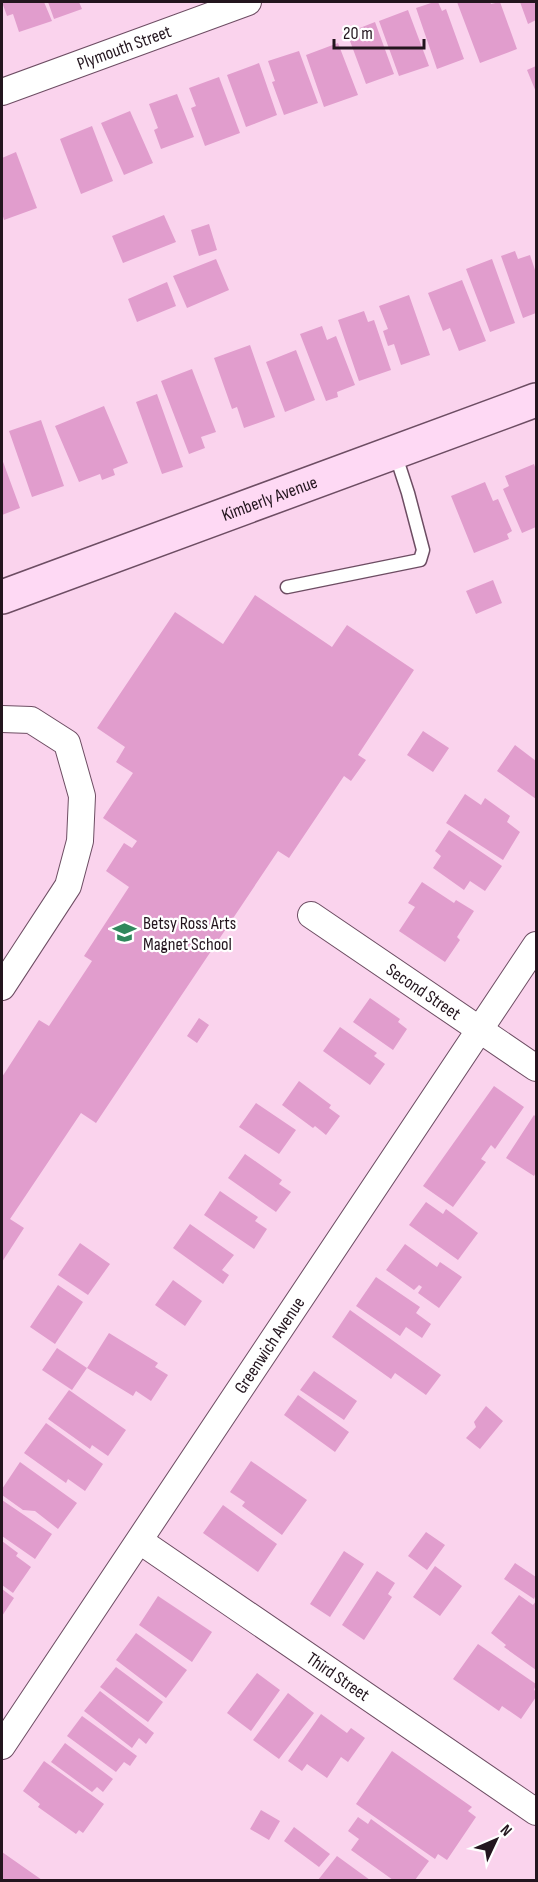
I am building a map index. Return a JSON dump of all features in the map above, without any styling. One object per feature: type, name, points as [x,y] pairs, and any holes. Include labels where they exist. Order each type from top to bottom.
[{"type":"main road","name":"Kimberly Avenue","points":[[2,597],[537,400]]},
{"type":"street","name":"Plymouth Street","points":[[2,92],[248,2]]},
{"type":"street","points":[[2,719],[31,720],[67,743],[82,796],[80,841],[68,886],[2,987]]},
{"type":"street","name":"Second Street","points":[[311,915],[537,1068]]},
{"type":"street","name":"Greenwich Avenue","points":[[2,1746],[537,945]]},
{"type":"street","name":"Third Street","points":[[140,1541],[537,1812]]},
{"type":"lane","points":[[287,587],[420,560],[423,550],[394,452]]},
{"type":"building","points":[[2,2],[44,2],[52,21],[19,32],[13,14],[7,16]]},
{"type":"building","points":[[48,2],[79,2],[82,9],[54,19]]},
{"type":"building","points":[[438,2],[442,11],[446,9],[464,59],[437,69],[416,8]]},
{"type":"building","points":[[457,2],[490,2],[491,4],[500,2],[517,49],[480,63]]},
{"type":"building","points":[[520,2],[536,2],[536,20],[528,24]]},
{"type":"building","points":[[408,10],[429,66],[399,76],[379,21]]},
{"type":"building","points":[[375,22],[394,74],[366,84],[347,33]]},
{"type":"building","points":[[338,43],[358,95],[324,107],[306,55]]},
{"type":"building","points":[[299,51],[318,103],[284,115],[272,82],[275,81],[268,61]]},
{"type":"building","points":[[259,63],[277,115],[246,127],[227,75]]},
{"type":"building","points":[[536,66],[536,92],[527,70]]},
{"type":"building","points":[[219,77],[240,133],[205,146],[191,108],[196,106],[189,88]]},
{"type":"building","points":[[177,94],[194,137],[161,149],[154,130],[158,128],[149,104]]},
{"type":"building","points":[[130,111],[153,163],[124,175],[101,123]]},
{"type":"building","points":[[92,126],[113,181],[81,194],[60,139]]},
{"type":"building","points":[[16,152],[37,208],[4,220],[2,158]]},
{"type":"building","points":[[164,215],[176,242],[123,263],[112,236]]},
{"type":"building","points":[[209,224],[217,250],[199,256],[191,230]]},
{"type":"building","points":[[515,251],[518,259],[530,255],[536,273],[536,313],[523,318],[501,256]]},
{"type":"building","points":[[216,259],[229,290],[187,308],[173,276]]},
{"type":"building","points":[[492,259],[515,323],[490,332],[466,269]]},
{"type":"building","points":[[462,280],[486,341],[459,351],[450,328],[443,331],[428,293]]},
{"type":"building","points":[[167,282],[176,306],[137,322],[128,299]]},
{"type":"building","points":[[409,295],[430,355],[401,365],[394,344],[388,346],[383,331],[388,329],[379,306]]},
{"type":"building","points":[[364,311],[368,322],[374,320],[391,370],[359,381],[338,320]]},
{"type":"building","points":[[322,326],[327,340],[336,336],[355,385],[337,392],[338,397],[326,401],[300,334]]},
{"type":"building","points":[[250,345],[275,417],[244,428],[237,407],[232,409],[214,358]]},
{"type":"building","points":[[296,350],[315,400],[285,412],[266,362]]},
{"type":"building","points":[[192,369],[216,432],[201,437],[205,448],[189,454],[161,381]]},
{"type":"building","points":[[157,394],[183,467],[162,474],[136,402]]},
{"type":"building","points":[[104,406],[128,463],[113,469],[115,475],[102,480],[100,474],[79,482],[55,426]]},
{"type":"building","points":[[41,420],[64,486],[32,497],[9,431]]},
{"type":"building","points":[[2,459],[20,508],[2,515]]},
{"type":"building","points":[[534,464],[536,470],[536,527],[522,533],[503,489],[509,486],[505,476]]},
{"type":"building","points":[[485,482],[493,501],[498,499],[512,531],[507,534],[509,539],[474,553],[451,496]]},
{"type":"building","points":[[493,580],[502,603],[476,614],[466,591]]},
{"type":"building","points":[[255,595],[332,647],[347,625],[414,670],[358,755],[366,760],[351,781],[344,776],[289,858],[278,851],[96,1123],[81,1113],[10,1219],[24,1228],[2,1262],[2,1077],[39,1020],[49,1026],[92,961],[84,956],[129,887],[106,871],[124,843],[132,848],[137,841],[103,818],[133,773],[116,762],[125,747],[97,728],[175,612],[223,644]]},
{"type":"building","points":[[423,731],[449,748],[433,772],[407,755]]},
{"type":"building","points":[[515,745],[536,761],[536,799],[497,771]]},
{"type":"building","points":[[465,794],[481,805],[485,798],[510,816],[507,822],[520,832],[503,860],[446,823]]},
{"type":"building","points":[[449,830],[502,866],[485,891],[470,881],[464,890],[433,868],[441,856],[435,851]]},
{"type":"building","points":[[422,882],[454,903],[456,900],[474,911],[457,937],[460,940],[445,962],[399,931],[415,907],[408,903]]},
{"type":"building","points":[[370,998],[400,1019],[398,1022],[407,1029],[393,1050],[353,1022]]},
{"type":"building","points":[[199,1018],[209,1025],[197,1043],[187,1036]]},
{"type":"building","points":[[340,1027],[377,1053],[374,1056],[385,1064],[370,1085],[323,1051]]},
{"type":"building","points":[[299,1081],[331,1105],[329,1108],[340,1116],[326,1135],[282,1105]]},
{"type":"building","points":[[494,1086],[524,1107],[495,1149],[491,1145],[481,1159],[486,1162],[453,1207],[423,1186]]},
{"type":"building","points":[[256,1103],[296,1130],[279,1154],[239,1127]]},
{"type":"building","points":[[534,1115],[536,1117],[536,1172],[534,1176],[506,1158]]},
{"type":"building","points":[[245,1154],[282,1180],[279,1184],[291,1192],[276,1212],[228,1178]]},
{"type":"building","points":[[220,1191],[258,1217],[255,1221],[267,1229],[254,1249],[204,1215]]},
{"type":"building","points":[[426,1202],[443,1214],[446,1209],[478,1233],[458,1260],[409,1225]]},
{"type":"building","points":[[190,1224],[234,1255],[222,1270],[229,1275],[223,1284],[173,1248]]},
{"type":"building","points":[[80,1243],[110,1264],[88,1295],[58,1275]]},
{"type":"building","points":[[405,1244],[437,1267],[440,1262],[462,1277],[439,1308],[418,1293],[422,1287],[419,1285],[414,1290],[386,1270]]},
{"type":"building","points":[[376,1277],[420,1307],[416,1313],[431,1324],[422,1338],[406,1327],[400,1336],[356,1306]]},
{"type":"building","points":[[173,1280],[202,1301],[185,1326],[155,1305]]},
{"type":"building","points":[[58,1285],[83,1302],[55,1344],[30,1327]]},
{"type":"building","points":[[350,1310],[441,1375],[426,1395],[395,1373],[391,1379],[332,1337]]},
{"type":"building","points":[[109,1333],[158,1363],[155,1367],[168,1375],[151,1401],[136,1391],[133,1396],[87,1368]]},
{"type":"building","points":[[57,1348],[87,1368],[72,1390],[42,1370]]},
{"type":"building","points":[[314,1371],[357,1401],[344,1420],[300,1390]]},
{"type":"building","points":[[69,1390],[126,1430],[108,1456],[92,1445],[90,1449],[48,1419]]},
{"type":"building","points":[[298,1395],[349,1432],[335,1452],[284,1415]]},
{"type":"building","points":[[486,1406],[503,1421],[480,1449],[466,1438],[476,1427],[474,1422]]},
{"type":"building","points":[[46,1423],[103,1464],[85,1491],[68,1479],[66,1483],[24,1453]]},
{"type":"building","points":[[251,1461],[307,1500],[282,1535],[242,1506],[245,1502],[230,1492]]},
{"type":"building","points":[[20,1462],[77,1503],[58,1529],[35,1511],[23,1510],[2,1495],[2,1489]]},
{"type":"building","points":[[2,1500],[52,1534],[35,1559],[2,1536]]},
{"type":"building","points":[[223,1505],[277,1544],[258,1572],[203,1533]]},
{"type":"building","points":[[426,1532],[445,1545],[427,1570],[408,1556]]},
{"type":"building","points":[[2,1541],[18,1553],[16,1556],[31,1567],[13,1593],[2,1585]]},
{"type":"building","points":[[344,1551],[364,1564],[330,1617],[310,1604]]},
{"type":"building","points":[[515,1563],[536,1577],[534,1599],[504,1579]]},
{"type":"building","points":[[435,1566],[462,1586],[440,1616],[413,1597]]},
{"type":"building","points":[[377,1571],[395,1583],[388,1594],[392,1597],[364,1640],[342,1625]]},
{"type":"building","points":[[2,1589],[14,1598],[2,1616]]},
{"type":"building","points":[[519,1595],[533,1605],[536,1601],[536,1670],[504,1647],[506,1645],[491,1633]]},
{"type":"building","points":[[158,1596],[212,1632],[192,1662],[139,1625]]},
{"type":"building","points":[[136,1633],[187,1670],[166,1698],[116,1660]]},
{"type":"building","points":[[478,1644],[536,1684],[534,1690],[536,1697],[521,1719],[502,1706],[499,1711],[453,1679]]},
{"type":"building","points":[[116,1667],[163,1702],[148,1722],[100,1687]]},
{"type":"building","points":[[257,1673],[280,1690],[251,1731],[227,1713]]},
{"type":"building","points":[[100,1691],[154,1733],[146,1744],[139,1738],[132,1748],[84,1711]]},
{"type":"building","points":[[288,1693],[314,1713],[279,1759],[253,1740]]},
{"type":"building","points":[[321,1714],[347,1733],[351,1728],[365,1738],[348,1762],[341,1757],[327,1778],[307,1764],[302,1771],[288,1761]]},
{"type":"building","points":[[82,1716],[137,1756],[130,1766],[124,1762],[116,1772],[67,1736]]},
{"type":"building","points":[[65,1743],[113,1779],[103,1792],[97,1787],[92,1792],[51,1762]]},
{"type":"building","points":[[392,1751],[472,1807],[468,1811],[476,1817],[447,1860],[438,1854],[435,1859],[356,1804]]},
{"type":"building","points":[[44,1761],[104,1804],[83,1833],[79,1830],[76,1834],[38,1807],[40,1804],[23,1791]]},
{"type":"building","points":[[261,1810],[280,1821],[269,1840],[250,1829]]},
{"type":"building","points":[[358,1817],[368,1824],[371,1819],[429,1861],[415,1880],[393,1880],[351,1850],[359,1839],[348,1831]]},
{"type":"building","points":[[294,1827],[330,1854],[319,1867],[284,1841]]},
{"type":"building","points":[[2,1852],[42,1880],[2,1880]]},
{"type":"building","points":[[337,1856],[370,1880],[318,1880]]},
{"type":"place","name":"Betsy Ross Arts Magnet School","points":[[125,933]]}]
